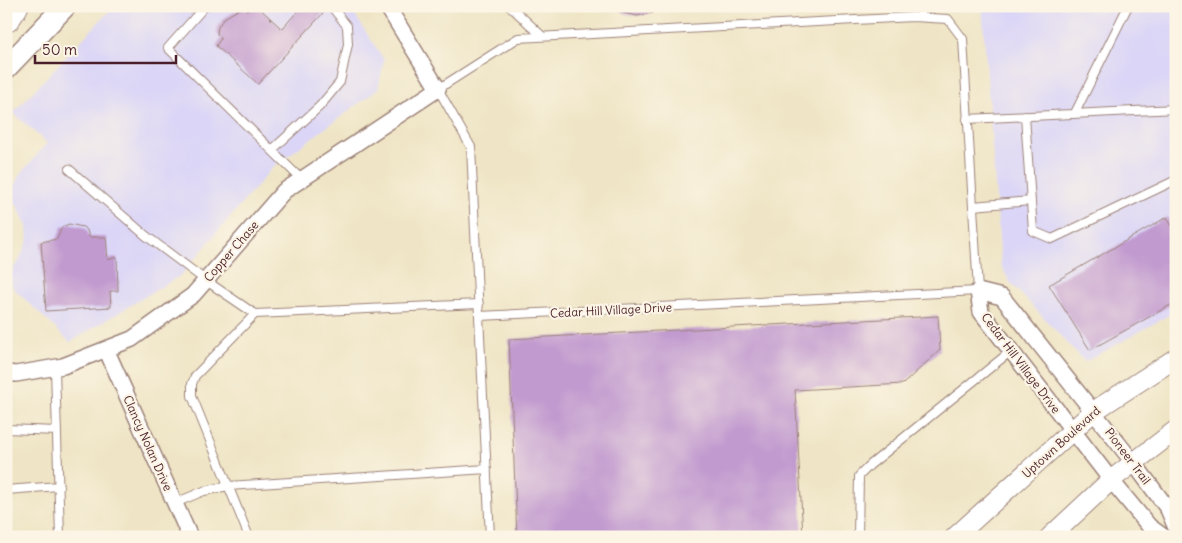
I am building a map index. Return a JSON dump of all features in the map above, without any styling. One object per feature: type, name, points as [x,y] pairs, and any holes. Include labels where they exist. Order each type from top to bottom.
[{"type":"highway","points":[[6,18],[14,6]]},
{"type":"main road","points":[[6,68],[65,6]]},
{"type":"street","points":[[387,6],[438,89]]},
{"type":"street","name":"Copper Chase","points":[[6,373],[16,374],[55,368],[132,339],[194,295],[284,191],[438,89]]},
{"type":"street","name":"Cedar Hill Village Drive","points":[[1072,432],[981,312],[978,291],[1002,297],[1094,411]]},
{"type":"street","name":"Clancy Nolan Drive","points":[[106,349],[190,537]]},
{"type":"street","name":"Uptown Boulevard","points":[[955,537],[1094,411],[1176,358]]},
{"type":"street","name":"Pioneer Trail","points":[[1094,411],[1168,509],[1176,528]]},
{"type":"street","points":[[1050,537],[1111,480],[1176,430]]},
{"type":"street","points":[[1072,432],[1149,526],[1164,537]]},
{"type":"lane","points":[[205,6],[168,48],[301,179]]},
{"type":"lane","points":[[272,150],[320,106],[340,82],[348,44],[347,26],[331,6]]},
{"type":"lane","points":[[510,6],[542,36]]},
{"type":"lane","points":[[920,6],[921,17]]},
{"type":"lane","points":[[1075,113],[1128,6]]},
{"type":"lane","points":[[490,537],[471,147],[438,89],[518,38],[921,17],[948,20],[962,39],[978,291]]},
{"type":"lane","points":[[967,119],[1176,109]]},
{"type":"lane","points":[[1026,116],[1033,231],[1052,239],[1176,180]]},
{"type":"lane","points":[[69,169],[145,235],[205,280],[255,314],[479,304]]},
{"type":"lane","points":[[973,206],[1031,201]]},
{"type":"lane","name":"Cedar Hill Village Drive","points":[[480,316],[978,291]]},
{"type":"lane","points":[[249,537],[192,396],[192,384],[198,372],[255,314]]},
{"type":"lane","points":[[858,537],[859,476],[870,465],[1011,351]]},
{"type":"lane","points":[[55,368],[60,537]]},
{"type":"lane","points":[[6,429],[57,431]]},
{"type":"lane","points":[[175,503],[204,491],[228,486],[487,469]]},
{"type":"lane","points":[[6,490],[59,486]]},
{"type":"shaded area","points":[[114,6],[349,6],[384,60],[378,89],[273,167],[181,275],[70,342],[14,289],[9,281],[9,275],[19,261],[28,240],[27,226],[13,197],[13,189],[19,176],[47,143],[13,113]]},
{"type":"shaded area","points":[[982,6],[1176,6],[1176,311],[1085,362],[1010,282],[1001,266]]},
{"type":"building","points":[[253,6],[257,6],[282,29],[302,6],[323,6],[326,10],[258,84],[216,46],[221,38],[217,34],[218,27],[224,18],[243,7],[248,11]]},
{"type":"building","points":[[613,6],[663,6],[652,13],[637,16],[624,13]]},
{"type":"building","points":[[1167,217],[1176,234],[1176,302],[1090,350],[1049,285]]},
{"type":"building","points":[[69,224],[83,227],[87,230],[89,237],[106,237],[108,260],[117,257],[118,291],[110,291],[111,307],[46,311],[41,242],[57,239],[62,227]]},
{"type":"building","points":[[938,316],[940,350],[903,384],[795,390],[803,537],[517,537],[509,339]]}]
